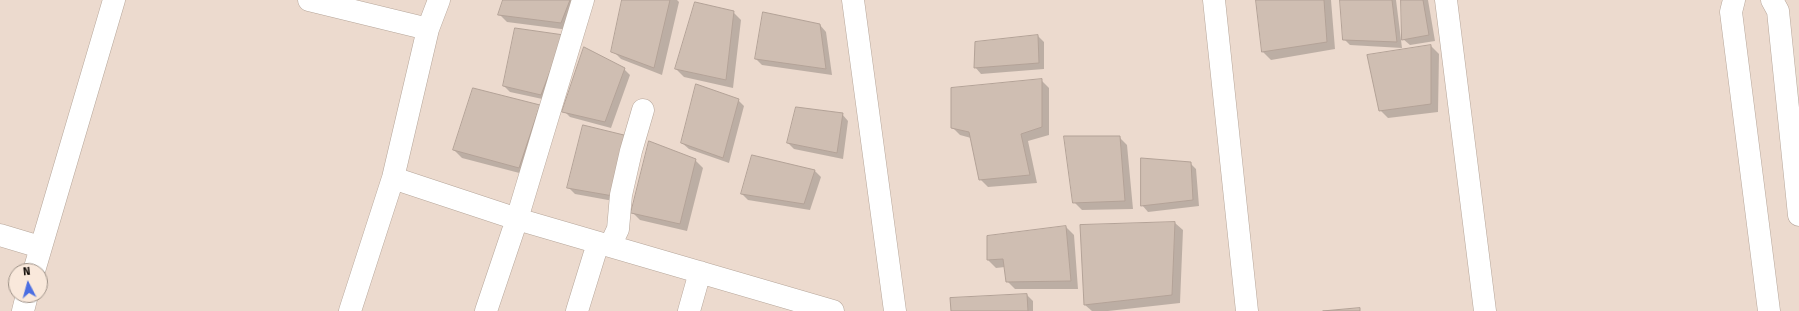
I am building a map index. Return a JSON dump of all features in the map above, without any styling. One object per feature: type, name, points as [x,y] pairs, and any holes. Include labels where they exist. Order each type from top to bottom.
[{"type":"street","points":[[36,263],[114,0]]},
{"type":"street","points":[[309,0],[428,29]]},
{"type":"street","points":[[350,311],[393,178],[428,29],[439,0]]},
{"type":"street","points":[[486,311],[517,219],[583,0]]},
{"type":"street","points":[[853,0],[895,311]]},
{"type":"street","points":[[1214,0],[1247,311]]},
{"type":"street","points":[[1446,0],[1485,311]]},
{"type":"street","points":[[1734,0],[1731,12],[1769,311]]},
{"type":"street","points":[[1772,0],[1778,11],[1799,215]]},
{"type":"street","points":[[577,311],[604,245],[618,229],[621,195],[631,151],[643,110]]},
{"type":"street","points":[[393,178],[517,219],[833,311]]},
{"type":"street","points":[[0,235],[40,247]]},
{"type":"street","points":[[690,311],[700,272]]},
{"type":"building","points":[[503,0],[570,0],[561,23],[498,15]]},
{"type":"building","points":[[622,0],[670,0],[654,68],[611,52]]},
{"type":"building","points":[[1256,0],[1324,0],[1327,42],[1262,52]]},
{"type":"building","points":[[1340,0],[1392,0],[1397,42],[1343,40]]},
{"type":"building","points":[[1401,0],[1423,0],[1429,35],[1402,40]]},
{"type":"building","points":[[695,2],[734,11],[726,80],[675,69]]},
{"type":"building","points":[[763,12],[820,24],[826,69],[755,59]]},
{"type":"building","points":[[515,28],[564,35],[541,95],[503,86]]},
{"type":"building","points":[[1038,35],[1039,63],[974,68],[975,42]]},
{"type":"building","points":[[1431,45],[1431,104],[1379,111],[1367,55]]},
{"type":"building","points":[[584,47],[625,68],[605,122],[562,112]]},
{"type":"building","points":[[1042,79],[1042,127],[1021,134],[1030,175],[979,180],[969,132],[951,128],[951,88]]},
{"type":"building","points":[[696,84],[739,99],[723,158],[681,143]]},
{"type":"building","points":[[473,88],[540,105],[519,168],[453,150]]},
{"type":"building","points":[[796,107],[843,113],[837,153],[787,143]]},
{"type":"building","points":[[583,125],[628,136],[613,196],[567,188]]},
{"type":"building","points":[[1064,136],[1120,136],[1125,201],[1073,203]]},
{"type":"building","points":[[649,141],[696,159],[680,224],[631,213]]},
{"type":"building","points":[[752,155],[815,170],[804,204],[741,194]]},
{"type":"building","points":[[1141,158],[1191,162],[1193,200],[1141,206]]},
{"type":"building","points":[[1175,222],[1172,295],[1084,305],[1080,225]]},
{"type":"building","points":[[1066,226],[1071,281],[1006,282],[1003,259],[987,260],[987,236]]},
{"type":"building","points":[[1027,294],[1028,311],[951,311],[950,298]]},
{"type":"building","points":[[1360,308],[1360,311],[1323,311]]}]
